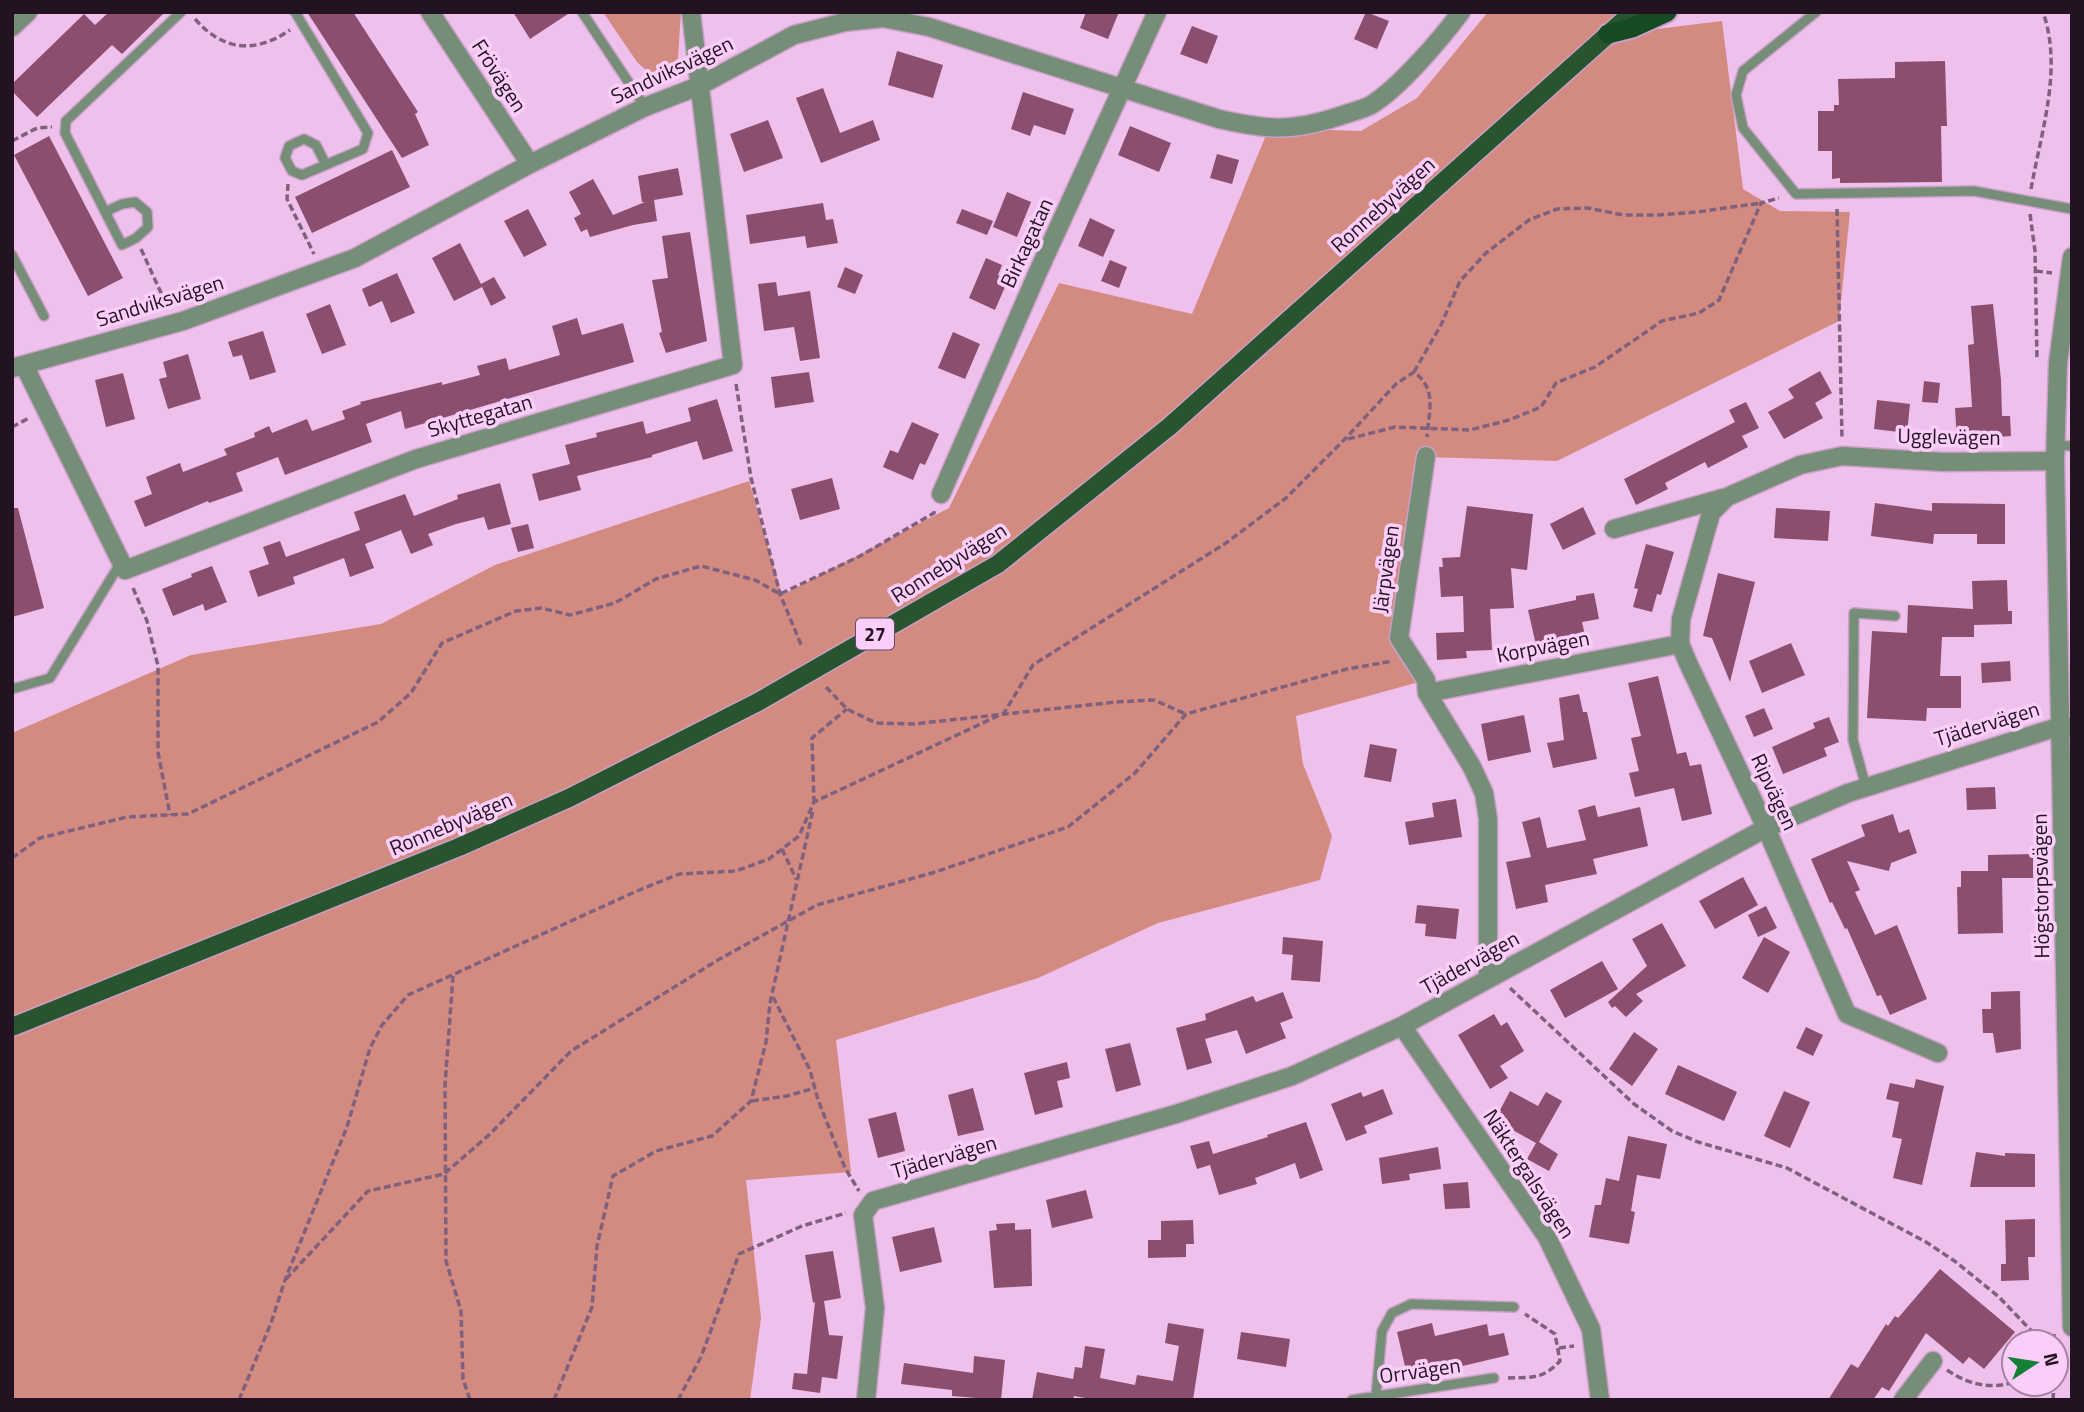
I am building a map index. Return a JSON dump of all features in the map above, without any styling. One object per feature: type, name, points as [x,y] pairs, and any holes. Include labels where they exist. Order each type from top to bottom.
[{"type":"highway","points":[[1608,34],[1632,28],[1667,12]]},
{"type":"main road","name":"Ronnebyvägen","points":[[12,1027],[458,848],[569,798],[758,702],[998,564],[1170,426],[1633,12]]},
{"type":"street","points":[[12,27],[28,12]]},
{"type":"street","name":"Frövägen","points":[[429,12],[530,164]]},
{"type":"street","points":[[691,12],[733,365]]},
{"type":"street","name":"Birkagatan","points":[[941,494],[1038,272],[1157,12]]},
{"type":"street","name":"Sandviksvägen","points":[[18,366],[175,323],[355,258],[530,164],[645,107],[699,86],[794,35],[845,22],[883,18],[932,20],[1219,119],[1258,128],[1291,128],[1322,122],[1370,106],[1406,75],[1461,12]]},
{"type":"street","name":"Högstorpsvägen","points":[[2072,257],[2058,363],[2067,726],[2072,1327]]},
{"type":"street","name":"Skyttegatan","points":[[123,566],[416,459],[733,365]]},
{"type":"street","points":[[18,366],[123,566]]},
{"type":"street","name":"Ugglevägen","points":[[1842,456],[1943,462],[2061,451]]},
{"type":"street","name":"Järpvägen","points":[[1426,456],[1399,638],[1484,793],[1488,819],[1492,977]]},
{"type":"street","points":[[1614,529],[1727,497],[1800,465],[1842,456]]},
{"type":"street","points":[[1680,644],[1681,619],[1711,513],[1727,497]]},
{"type":"street","name":"Korpvägen","points":[[1426,687],[1680,644]]},
{"type":"street","name":"Ripvägen","points":[[1680,644],[1766,828],[1847,1014],[1938,1053]]},
{"type":"street","name":"Tjädervägen","points":[[871,1204],[1176,1114],[1292,1076],[1402,1026],[1766,828],[1866,787],[2067,726]]},
{"type":"street","name":"Näktergalsvägen","points":[[1402,1026],[1546,1237],[1591,1329],[1600,1400]]},
{"type":"street","points":[[866,1400],[875,1308],[863,1215],[871,1204]]},
{"type":"street","points":[[1903,1400],[1933,1361]]},
{"type":"lane","points":[[105,212],[122,204],[135,202],[146,212],[148,227],[136,238],[122,245],[105,212],[65,133],[66,121],[181,12]]},
{"type":"lane","points":[[295,12],[368,133],[363,149],[326,165],[302,175],[292,171],[285,158],[289,146],[304,139],[316,145],[326,165]]},
{"type":"lane","points":[[582,12],[645,107]]},
{"type":"lane","points":[[1816,12],[1743,71],[1736,95],[1743,128],[1796,194],[1974,191],[2072,209]]},
{"type":"lane","points":[[12,255],[44,316]]},
{"type":"lane","points":[[12,689],[50,678],[123,566]]},
{"type":"lane","points":[[1866,787],[1853,740],[1854,613],[1895,616]]},
{"type":"lane","points":[[1376,1395],[1382,1331],[1392,1313],[1411,1304],[1514,1307]]},
{"type":"lane","name":"Orrvägen","points":[[1352,1400],[1493,1378]]},
{"type":"path","points":[[189,12],[212,36],[249,46],[264,45],[301,22]]},
{"type":"path","points":[[12,141],[37,128],[65,127]]},
{"type":"path","points":[[302,175],[288,185],[287,199],[321,270]]},
{"type":"path","points":[[1837,192],[1842,456]]},
{"type":"path","points":[[239,1400],[347,1127],[370,1048],[382,1025],[408,995],[679,874],[736,871],[769,859],[799,836],[814,802],[1004,713],[1033,664],[1226,543],[1286,498],[1346,439],[1396,384],[1413,372],[1441,325],[1460,281],[1486,253],[1529,220],[1557,209],[1588,208],[1623,215],[1697,212],[1761,203],[1796,194]]},
{"type":"path","points":[[1346,439],[1395,427],[1470,430],[1509,420],[1541,407],[1556,383],[1595,368],[1662,321],[1699,313],[1719,300],[1761,203]]},
{"type":"path","points":[[136,238],[175,323]]},
{"type":"path","points":[[733,365],[751,478],[780,594],[802,647]]},
{"type":"path","points":[[1413,372],[1424,380],[1431,394],[1426,456]]},
{"type":"path","points":[[780,594],[860,556],[933,513],[941,494]]},
{"type":"path","points":[[123,566],[147,621],[158,666],[158,752],[170,815]]},
{"type":"path","points":[[12,858],[40,838],[127,817],[188,814],[379,722],[411,693],[442,643],[516,611],[541,608],[570,615],[615,603],[656,579],[701,566],[755,580],[780,594]]},
{"type":"path","points":[[285,1280],[368,1191],[444,1174],[490,1134],[571,1051],[718,960],[817,905],[932,873],[1068,827],[1135,773],[1186,713],[1348,669],[1411,657]]},
{"type":"path","points":[[826,687],[846,709],[876,723],[913,724],[1154,700],[1186,713]]},
{"type":"path","points":[[554,1400],[592,1307],[597,1246],[613,1176],[656,1151],[712,1136],[751,1101],[766,1042],[786,923],[814,802],[812,738],[846,709]]},
{"type":"path","points":[[782,849],[796,880]]},
{"type":"path","points":[[453,976],[445,1085],[446,1261],[461,1311],[463,1379],[470,1400]]},
{"type":"path","points":[[1492,977],[1634,1104],[1672,1131],[1698,1142],[1787,1168],[1926,1242],[1999,1297],[2028,1328]]},
{"type":"path","points":[[678,1400],[701,1357],[739,1254],[802,1226],[871,1204],[845,1168],[810,1070],[772,995]]},
{"type":"path","points":[[751,1101],[787,1096],[815,1088]]},
{"type":"path","points":[[1493,1378],[1535,1377],[1549,1373],[1560,1361],[1555,1334],[1514,1307]]},
{"type":"path","points":[[1933,1361],[1962,1380],[2000,1387]]},
{"type":"shaded area","points":[[603,12],[681,12],[677,71],[660,83],[637,62]]},
{"type":"shaded area","points":[[1488,12],[1617,12],[1649,30],[1722,21],[1743,189],[1780,211],[1850,212],[1839,321],[1557,461],[1426,457],[1399,638],[1426,680],[1296,716],[1303,764],[1332,836],[1320,880],[1158,923],[1038,978],[836,1040],[851,1172],[746,1180],[761,1318],[750,1400],[12,1400],[12,733],[191,655],[381,624],[495,565],[749,481],[782,595],[949,508],[1059,283],[1192,314],[1269,128],[1361,131],[1417,98]]},
{"type":"building","points":[[109,12],[165,12],[122,54],[112,45],[37,117],[12,91],[12,84],[84,14],[95,25]]},
{"type":"building","points":[[307,12],[353,12],[418,112],[415,114],[429,145],[402,158]]},
{"type":"building","points":[[513,12],[571,12],[530,39]]},
{"type":"building","points":[[1086,12],[1119,12],[1108,39],[1080,28]]},
{"type":"building","points":[[1366,12],[1389,21],[1377,49],[1354,39]]},
{"type":"building","points":[[1192,26],[1218,36],[1207,64],[1180,54]]},
{"type":"building","points":[[897,51],[943,65],[933,98],[888,85]]},
{"type":"building","points":[[1945,61],[1947,126],[1941,126],[1942,182],[1840,183],[1840,178],[1832,179],[1832,151],[1818,151],[1818,111],[1834,111],[1834,105],[1839,105],[1838,79],[1895,78],[1895,62]]},
{"type":"building","points":[[823,88],[840,133],[873,120],[880,140],[821,163],[796,98]]},
{"type":"building","points":[[1023,92],[1074,109],[1065,135],[1034,125],[1030,136],[1011,129]]},
{"type":"building","points":[[768,120],[783,158],[744,172],[730,134]]},
{"type":"building","points":[[1130,126],[1171,143],[1159,172],[1118,155]]},
{"type":"building","points":[[49,136],[123,278],[88,296],[14,155]]},
{"type":"building","points":[[392,150],[410,187],[312,233],[295,197]]},
{"type":"building","points":[[1217,154],[1239,160],[1232,184],[1210,178]]},
{"type":"building","points":[[678,168],[683,195],[654,200],[657,221],[590,237],[587,229],[581,232],[574,218],[581,214],[569,192],[593,179],[613,215],[645,202],[642,202],[638,176]]},
{"type":"building","points":[[1007,192],[1031,202],[1017,237],[993,227]]},
{"type":"building","points":[[823,203],[826,220],[833,219],[838,243],[807,248],[805,236],[750,244],[746,215]]},
{"type":"building","points":[[528,209],[547,245],[524,257],[504,221]]},
{"type":"building","points":[[962,209],[993,221],[987,235],[956,223]]},
{"type":"building","points":[[1090,218],[1115,230],[1103,257],[1078,246]]},
{"type":"building","points":[[690,232],[707,341],[666,353],[659,333],[662,332],[652,280],[668,278],[662,236]]},
{"type":"building","points":[[460,243],[481,284],[494,277],[506,298],[491,306],[482,287],[454,301],[432,258]]},
{"type":"building","points":[[986,258],[1002,265],[998,275],[1008,280],[995,310],[969,298]]},
{"type":"building","points":[[1110,260],[1127,267],[1119,288],[1101,281]]},
{"type":"building","points":[[845,267],[863,275],[855,294],[837,287]]},
{"type":"building","points":[[397,273],[415,313],[391,323],[382,301],[369,307],[362,289]]},
{"type":"building","points":[[776,282],[778,296],[810,291],[820,358],[800,361],[794,327],[764,331],[758,284]]},
{"type":"building","points":[[330,304],[346,345],[322,354],[306,314]]},
{"type":"building","points":[[1993,304],[2002,416],[2010,416],[2011,436],[1957,440],[1955,408],[1972,407],[1968,345],[1974,344],[1971,306]]},
{"type":"building","points":[[577,318],[582,335],[623,323],[634,362],[405,429],[401,411],[366,424],[372,442],[285,475],[278,457],[236,473],[243,491],[209,503],[208,501],[145,527],[134,501],[152,494],[146,477],[180,463],[183,472],[227,455],[224,449],[255,437],[254,433],[269,426],[272,433],[307,419],[312,431],[345,419],[342,411],[361,404],[360,402],[480,375],[477,366],[506,358],[509,370],[560,355],[552,326]]},
{"type":"building","points":[[263,331],[276,372],[250,380],[242,355],[233,357],[228,342]]},
{"type":"building","points":[[953,332],[980,344],[965,379],[938,368]]},
{"type":"building","points":[[188,354],[201,399],[168,409],[159,379],[167,377],[163,362]]},
{"type":"building","points":[[1820,371],[1832,393],[1815,403],[1823,418],[1784,439],[1768,412],[1794,398],[1788,389]]},
{"type":"building","points":[[809,372],[814,402],[775,408],[771,377]]},
{"type":"building","points":[[123,373],[135,419],[106,427],[95,380]]},
{"type":"building","points":[[1924,381],[1940,383],[1938,403],[1922,402]]},
{"type":"building","points":[[717,399],[733,451],[703,460],[697,441],[652,457],[577,476],[581,490],[539,501],[532,474],[570,464],[565,445],[597,437],[596,433],[643,421],[646,434],[691,421],[688,408]]},
{"type":"building","points":[[1877,400],[1910,404],[1907,433],[1874,429]]},
{"type":"building","points":[[1746,402],[1759,428],[1742,436],[1748,447],[1708,468],[1705,462],[1665,483],[1668,489],[1636,505],[1624,479],[1735,422],[1729,410]]},
{"type":"building","points":[[912,422],[939,434],[925,465],[920,463],[913,480],[883,467],[890,450],[898,453]]},
{"type":"building","points":[[832,478],[840,509],[800,520],[791,489]]},
{"type":"building","points":[[500,483],[511,524],[488,530],[484,517],[456,524],[428,534],[433,545],[411,554],[401,530],[365,544],[374,568],[350,577],[344,558],[293,577],[295,584],[258,597],[249,571],[269,564],[263,547],[280,541],[286,557],[360,530],[354,512],[405,494],[414,516],[458,499],[457,495]]},
{"type":"building","points":[[1875,503],[1932,511],[1932,503],[2005,504],[2005,544],[1977,544],[1977,534],[1934,534],[1933,544],[1871,536]]},
{"type":"building","points":[[1467,506],[1533,514],[1527,570],[1511,568],[1514,608],[1490,609],[1492,650],[1466,651],[1467,658],[1437,660],[1436,633],[1464,632],[1463,596],[1441,597],[1439,567],[1443,567],[1442,558],[1460,557]]},
{"type":"building","points":[[1583,507],[1596,534],[1563,550],[1550,524]]},
{"type":"building","points":[[12,508],[18,508],[44,608],[12,617]]},
{"type":"building","points":[[1776,508],[1830,511],[1828,541],[1774,538]]},
{"type":"building","points":[[528,524],[534,548],[518,552],[511,528]]},
{"type":"building","points":[[1646,544],[1674,552],[1661,595],[1657,594],[1652,612],[1633,607],[1638,589],[1634,588]]},
{"type":"building","points":[[212,566],[227,602],[205,611],[203,604],[173,616],[162,589]]},
{"type":"building","points":[[1718,573],[1755,582],[1730,682],[1712,638],[1703,636]]},
{"type":"building","points":[[2007,580],[2008,611],[2012,611],[2012,624],[1974,625],[1974,637],[1942,637],[1940,676],[1961,676],[1961,708],[1927,708],[1926,721],[1867,718],[1872,631],[1907,633],[1908,605],[1973,609],[1972,581]]},
{"type":"building","points":[[1594,593],[1599,619],[1582,622],[1585,635],[1536,645],[1528,610],[1576,600],[1576,596]]},
{"type":"building","points":[[1791,643],[1805,675],[1762,693],[1749,661]]},
{"type":"building","points":[[2010,661],[2011,681],[1982,683],[1981,663]]},
{"type":"building","points":[[1658,676],[1677,754],[1686,752],[1690,766],[1701,764],[1712,814],[1682,821],[1674,788],[1635,797],[1629,773],[1639,771],[1631,738],[1641,736],[1628,683]]},
{"type":"building","points":[[1579,694],[1583,712],[1587,712],[1597,759],[1553,768],[1547,743],[1564,740],[1559,698]]},
{"type":"building","points":[[1764,708],[1773,729],[1754,737],[1745,716]]},
{"type":"building","points":[[1524,715],[1531,752],[1488,761],[1481,724]]},
{"type":"building","points":[[1829,717],[1839,742],[1824,748],[1827,756],[1783,774],[1772,747],[1815,728],[1813,723]]},
{"type":"building","points":[[1370,744],[1397,749],[1391,782],[1364,777]]},
{"type":"building","points":[[1995,787],[1996,809],[1967,810],[1966,788]]},
{"type":"building","points":[[1456,799],[1462,837],[1409,845],[1405,822],[1434,817],[1432,803]]},
{"type":"building","points":[[1595,805],[1598,817],[1640,807],[1648,846],[1593,859],[1597,874],[1545,885],[1548,902],[1516,909],[1506,862],[1531,857],[1522,822],[1540,817],[1547,848],[1586,840],[1578,810]]},
{"type":"building","points":[[1893,814],[1899,833],[1909,829],[1917,853],[1891,863],[1889,871],[1847,861],[1860,890],[1855,892],[1875,935],[1897,925],[1927,999],[1890,1015],[1881,995],[1877,996],[1847,928],[1845,929],[1832,902],[1830,903],[1811,859],[1865,836],[1861,825]]},
{"type":"building","points":[[2033,854],[2033,878],[2002,878],[2003,933],[1958,934],[1957,887],[1961,887],[1961,871],[1988,871],[1988,855]]},
{"type":"building","points":[[1743,877],[1758,905],[1715,929],[1699,901]]},
{"type":"building","points":[[1417,905],[1459,909],[1456,939],[1425,936],[1426,924],[1415,923]]},
{"type":"building","points":[[1766,906],[1777,928],[1758,937],[1748,915]]},
{"type":"building","points":[[1662,923],[1686,966],[1636,994],[1643,1001],[1626,1017],[1608,1002],[1647,966],[1632,939]]},
{"type":"building","points":[[1283,937],[1323,941],[1320,982],[1291,980],[1293,955],[1282,954]]},
{"type":"building","points":[[1764,937],[1790,952],[1768,993],[1742,978]]},
{"type":"building","points":[[1602,961],[1618,989],[1565,1018],[1550,990]]},
{"type":"building","points":[[2020,991],[2021,1049],[1996,1053],[1993,1033],[1983,1033],[1982,1009],[1991,1009],[1991,992]]},
{"type":"building","points":[[1283,992],[1293,1018],[1280,1023],[1286,1038],[1246,1054],[1237,1030],[1205,1039],[1212,1063],[1187,1070],[1176,1028],[1206,1020],[1205,1014],[1253,996],[1256,1002]]},
{"type":"building","points":[[1494,1014],[1501,1026],[1507,1022],[1524,1051],[1500,1066],[1508,1078],[1490,1089],[1458,1035]]},
{"type":"building","points":[[1806,1027],[1823,1035],[1813,1056],[1796,1048]]},
{"type":"building","points":[[1634,1032],[1658,1049],[1632,1086],[1609,1069]]},
{"type":"building","points":[[1130,1043],[1141,1085],[1116,1092],[1105,1049]]},
{"type":"building","points":[[1067,1062],[1070,1078],[1057,1081],[1063,1107],[1035,1115],[1024,1073]]},
{"type":"building","points":[[1678,1065],[1737,1092],[1724,1121],[1665,1094]]},
{"type":"building","points":[[1916,1079],[1944,1086],[1922,1185],[1893,1178],[1902,1139],[1892,1137],[1899,1102],[1886,1099],[1890,1083],[1914,1088]]},
{"type":"building","points":[[973,1088],[984,1130],[958,1136],[948,1095]]},
{"type":"building","points":[[1383,1089],[1393,1114],[1364,1126],[1367,1133],[1346,1141],[1331,1104],[1361,1092],[1363,1097]]},
{"type":"building","points":[[1510,1091],[1538,1106],[1546,1092],[1562,1101],[1539,1142],[1558,1154],[1549,1171],[1527,1159],[1536,1143],[1495,1120]]},
{"type":"building","points":[[1784,1091],[1810,1102],[1790,1148],[1764,1136]]},
{"type":"building","points":[[896,1112],[905,1151],[878,1158],[868,1119]]},
{"type":"building","points":[[1306,1122],[1323,1170],[1300,1179],[1295,1163],[1255,1178],[1257,1184],[1219,1195],[1210,1165],[1197,1169],[1190,1146],[1209,1141],[1213,1154]]},
{"type":"building","points":[[1628,1136],[1667,1144],[1660,1179],[1637,1175],[1631,1211],[1635,1212],[1629,1244],[1589,1237],[1595,1205],[1601,1205],[1606,1178],[1619,1181]]},
{"type":"building","points":[[1438,1147],[1441,1169],[1409,1174],[1410,1180],[1382,1184],[1379,1158]]},
{"type":"building","points":[[1976,1152],[2005,1156],[2005,1153],[2035,1154],[2035,1187],[1970,1187]]},
{"type":"building","points":[[1468,1182],[1470,1208],[1445,1209],[1443,1184]]},
{"type":"building","points":[[1086,1190],[1093,1218],[1052,1228],[1046,1200]]},
{"type":"building","points":[[2035,1219],[2035,1257],[2028,1257],[2029,1280],[2001,1281],[2001,1264],[2006,1264],[2005,1220]]},
{"type":"building","points":[[1193,1220],[1194,1244],[1186,1244],[1186,1257],[1148,1258],[1148,1240],[1161,1240],[1161,1221]]},
{"type":"building","points":[[1015,1223],[1015,1230],[1031,1229],[1032,1286],[994,1288],[989,1231],[997,1230],[996,1224]]},
{"type":"building","points":[[934,1227],[942,1262],[900,1272],[892,1237]]},
{"type":"building","points":[[833,1251],[841,1298],[824,1301],[829,1335],[843,1336],[837,1379],[822,1377],[820,1393],[792,1389],[794,1373],[807,1374],[815,1302],[813,1303],[805,1255]]},
{"type":"building","points":[[1940,1269],[2010,1328],[2000,1328],[2000,1350],[1984,1369],[1969,1357],[1963,1364],[1926,1333],[1889,1391],[1882,1387],[1873,1400],[1828,1400],[1851,1364],[1858,1368],[1886,1324],[1888,1326],[1895,1316],[1898,1318]]},
{"type":"building","points":[[1168,1323],[1204,1329],[1193,1400],[1097,1400],[1074,1396],[1073,1400],[1032,1400],[1037,1372],[1073,1379],[1075,1367],[1082,1368],[1085,1346],[1105,1349],[1100,1378],[1135,1385],[1137,1375],[1173,1381],[1179,1346],[1165,1343]]},
{"type":"building","points":[[1432,1323],[1435,1336],[1487,1324],[1489,1336],[1504,1333],[1509,1355],[1408,1379],[1397,1332]]},
{"type":"building","points":[[1241,1332],[1290,1339],[1286,1367],[1237,1359]]},
{"type":"building","points":[[974,1356],[1005,1360],[1001,1400],[952,1396],[952,1390],[901,1384],[904,1363],[973,1373]]}]
